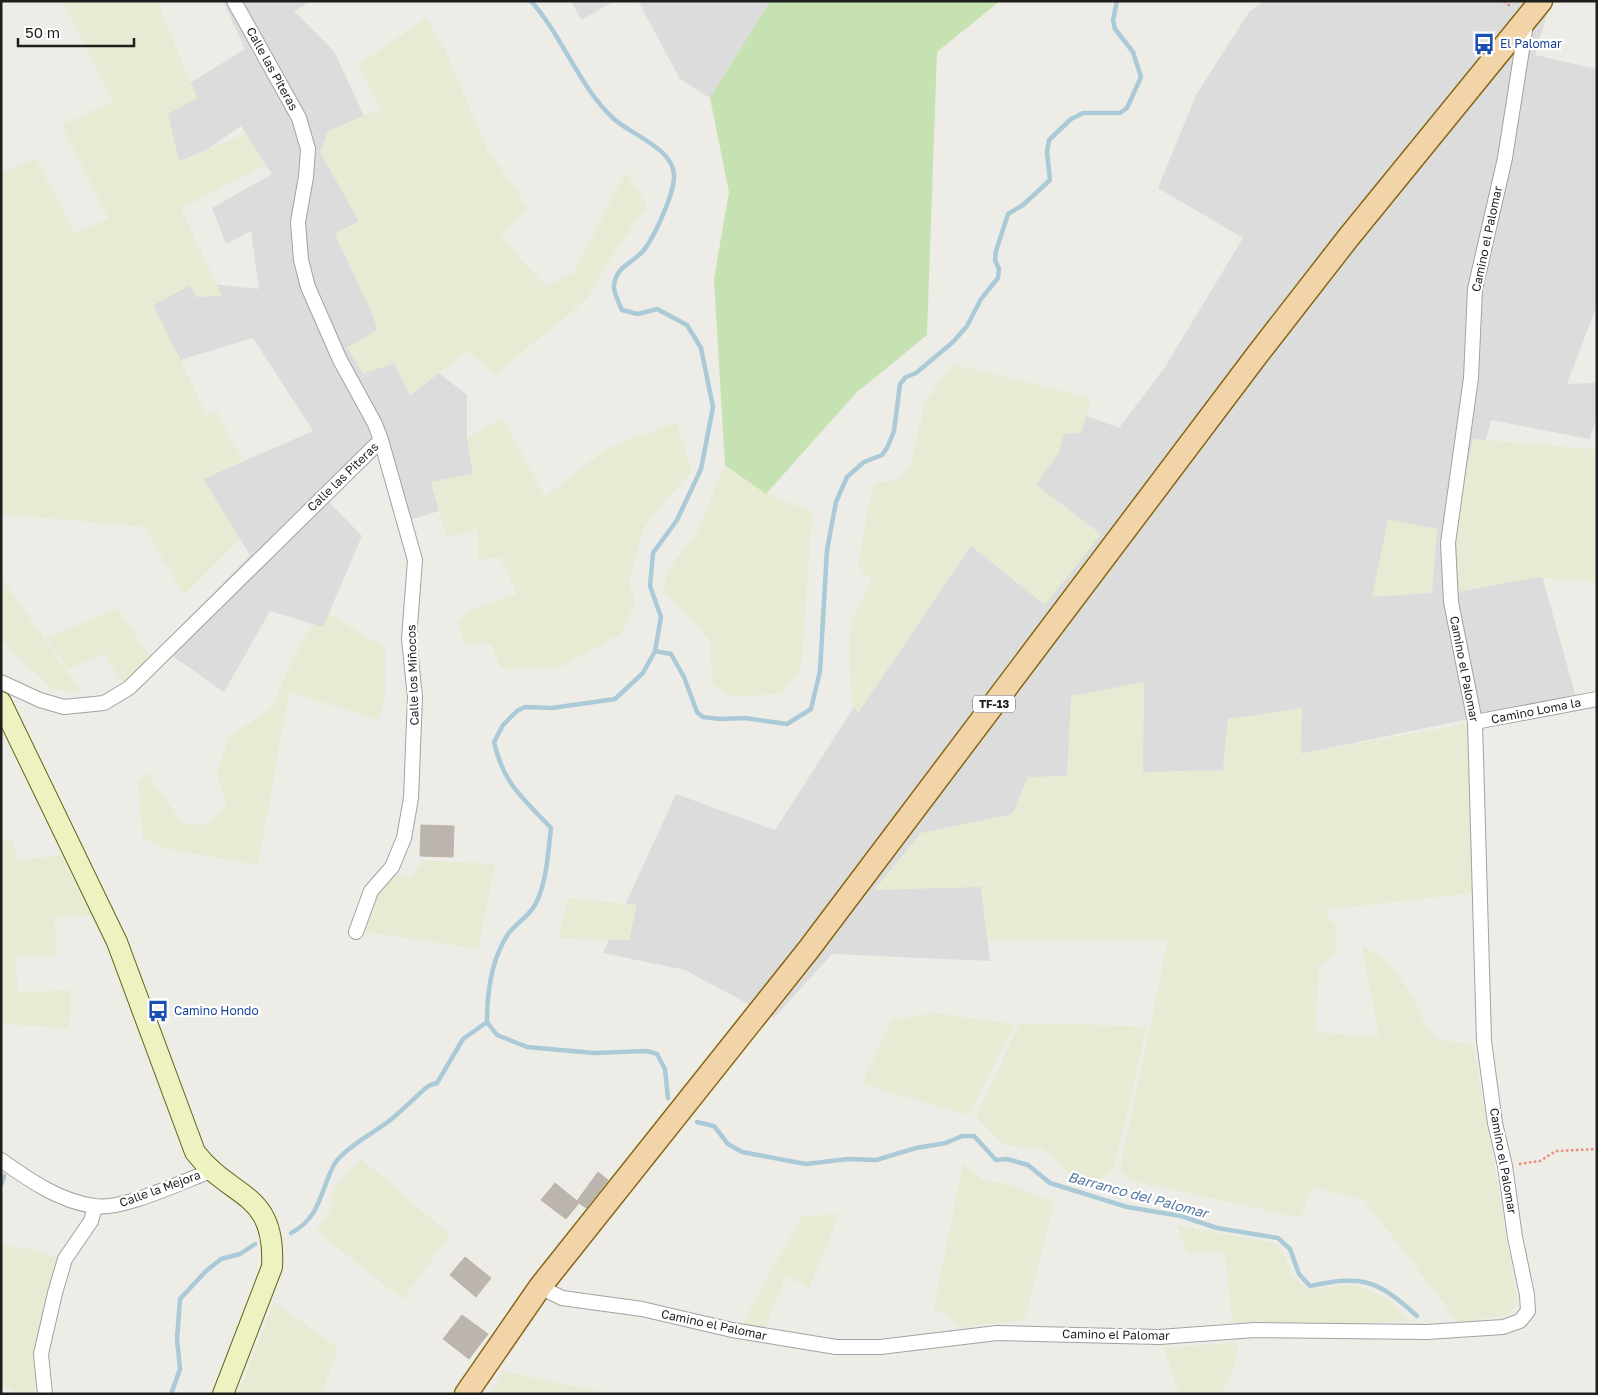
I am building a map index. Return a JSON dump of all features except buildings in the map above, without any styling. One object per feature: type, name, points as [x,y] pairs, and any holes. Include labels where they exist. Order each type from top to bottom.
[{"type":"main road","name":"TF-13","points":[[466,1394],[540,1287],[809,948],[1281,324],[1541,1]]},
{"type":"street","name":"Calle las Piteras","points":[[1,682],[40,700],[64,707],[104,703],[129,688],[381,440],[375,424],[340,360],[308,287],[301,260],[298,222],[306,178],[308,149],[299,118],[234,1]]},
{"type":"street","name":"Camino el Palomar","points":[[540,1287],[562,1298],[642,1308],[732,1330],[836,1347],[880,1347],[997,1333],[1159,1338],[1255,1330],[1427,1332],[1504,1327],[1520,1321],[1528,1311],[1528,1295],[1515,1237],[1505,1166],[1495,1123],[1484,1041],[1474,722],[1451,602],[1448,543],[1471,378],[1475,289],[1505,158],[1526,19]]},
{"type":"street","name":"Calle los Miñocos","points":[[356,932],[371,892],[392,867],[404,838],[411,798],[413,760],[415,697],[409,639],[415,560],[381,440]]},
{"type":"street","name":"Camino Loma la","points":[[1474,722],[1597,699]]},
{"type":"street","points":[[1,702],[117,942],[195,1152],[211,1171],[250,1198],[260,1208],[266,1220],[273,1252],[272,1267],[223,1394]]},
{"type":"street","name":"Calle la Mejora","points":[[1,1160],[32,1182],[68,1199],[95,1207],[114,1205],[211,1171]]},
{"type":"street","points":[[45,1394],[42,1354],[55,1293],[65,1259],[91,1221],[95,1207]]},
{"type":"path","points":[[1505,1166],[1540,1161],[1556,1151],[1597,1149]]},
{"type":"shaded area","points":[[223,1],[311,1],[294,11],[334,51],[364,116],[328,131],[321,152],[359,221],[335,234],[373,315],[378,331],[347,348],[394,362],[410,395],[439,373],[467,395],[467,437],[473,474],[431,482],[439,511],[404,522],[381,441],[323,496],[362,536],[323,627],[270,611],[224,692],[161,648],[250,555],[203,479],[313,431],[253,338],[180,360],[153,305],[196,282],[259,289],[251,231],[226,244],[212,208],[272,174],[241,126],[174,172],[153,106],[245,49]]},
{"type":"shaded area","points":[[571,1],[614,1],[581,20]]},
{"type":"shaded area","points":[[638,1],[770,1],[710,98],[680,79]]},
{"type":"shaded area","points":[[1264,1],[1551,1],[1535,55],[1597,69],[1597,305],[1567,384],[1597,383],[1597,418],[1589,439],[1491,420],[1468,511],[1473,588],[1542,576],[1576,697],[1223,770],[981,887],[990,961],[832,954],[774,1018],[685,970],[603,953],[676,794],[775,830],[1050,402],[1119,428],[1165,367],[1243,238],[1158,188],[1196,95],[1249,12]]},
{"type":"green space","points":[[63,1],[157,1],[197,98],[168,114],[179,161],[246,134],[266,165],[181,209],[222,296],[196,297],[190,285],[153,305],[207,415],[217,412],[243,461],[203,479],[240,539],[184,595],[144,527],[1,514],[1,173],[36,158],[75,234],[108,218],[62,125],[113,101]]},
{"type":"green space","points":[[770,1],[1000,1],[937,52],[927,335],[856,393],[766,494],[725,465],[714,279],[729,192],[710,98]]},
{"type":"green space","points":[[426,18],[445,50],[487,149],[528,207],[500,237],[546,286],[574,272],[626,172],[647,205],[611,258],[587,299],[495,375],[468,351],[410,395],[394,363],[363,374],[347,348],[377,330],[373,315],[335,234],[359,221],[320,152],[328,131],[381,109],[358,65]]},
{"type":"green space","points":[[720,146],[927,335],[856,393],[766,493],[812,513],[801,669],[782,693],[751,696],[729,696],[712,684],[710,642],[695,622],[664,593],[667,571],[698,531],[725,465],[714,279],[729,192]]},
{"type":"green space","points":[[952,364],[1091,398],[1081,433],[1064,434],[1059,452],[1036,485],[1101,534],[1045,605],[971,546],[858,713],[852,702],[849,645],[852,621],[872,578],[864,575],[858,564],[875,484],[900,479],[911,462],[925,403]]},
{"type":"green space","points":[[503,418],[545,497],[606,449],[676,422],[692,472],[668,497],[643,529],[629,580],[635,604],[621,634],[562,667],[502,669],[490,644],[464,644],[459,623],[469,610],[517,594],[500,557],[478,560],[478,528],[447,538],[431,482],[473,474],[467,437]]},
{"type":"green space","points":[[1473,439],[1594,449],[1597,444],[1597,582],[1536,577],[1458,592],[1456,525]]},
{"type":"green space","points":[[1388,519],[1437,529],[1432,593],[1372,597]]},
{"type":"green space","points":[[1,577],[82,693],[52,689],[1,640]]},
{"type":"green space","points":[[118,609],[150,657],[122,683],[105,654],[68,669],[46,637]]},
{"type":"green space","points":[[329,614],[385,647],[385,697],[379,720],[289,692],[258,865],[164,848],[143,838],[138,783],[146,772],[184,824],[207,825],[227,803],[217,776],[228,738],[271,708],[292,661],[312,624],[323,627]]},
{"type":"green space","points":[[1144,682],[1143,772],[1223,770],[1228,719],[1302,708],[1301,754],[1475,722],[1481,892],[1324,910],[1336,927],[1337,952],[1319,966],[1315,1032],[1379,1037],[1362,945],[1386,961],[1414,997],[1420,1015],[1436,1039],[1473,1044],[1518,1303],[1508,1315],[1459,1323],[1364,1200],[1312,1187],[1301,1218],[1129,1180],[1120,1170],[1168,940],[988,940],[981,887],[874,890],[921,833],[1012,814],[1028,777],[1067,776],[1071,696]]},
{"type":"green space","points":[[1,840],[12,840],[18,860],[61,855],[92,915],[54,918],[57,955],[15,956],[18,992],[71,990],[69,1028],[1,1024]]},
{"type":"green space","points":[[423,860],[495,864],[478,949],[361,931],[374,894],[382,890],[396,874],[412,877]]},
{"type":"green space","points":[[568,898],[637,905],[629,940],[558,938]]},
{"type":"green space","points":[[934,1013],[1014,1024],[969,1115],[862,1084],[892,1020]]},
{"type":"green space","points":[[1019,1024],[1147,1027],[1114,1168],[1098,1184],[1074,1179],[1044,1149],[1004,1145],[976,1117]]},
{"type":"green space","points":[[361,1159],[450,1235],[403,1299],[316,1231],[330,1211],[334,1189]]},
{"type":"green space","points":[[963,1164],[984,1180],[1009,1184],[1054,1202],[1024,1320],[958,1328],[946,1313],[933,1311]]},
{"type":"green space","points":[[839,1214],[809,1288],[786,1276],[763,1332],[742,1324],[802,1216]]},
{"type":"green space","points":[[1176,1225],[1275,1243],[1284,1254],[1291,1273],[1308,1290],[1352,1284],[1385,1297],[1411,1321],[1295,1325],[1245,1324],[1232,1321],[1225,1251],[1188,1253]]},
{"type":"green space","points":[[1,1245],[35,1250],[57,1258],[34,1356],[36,1394],[20,1394],[1,1384]]},
{"type":"green space","points":[[274,1302],[338,1348],[322,1394],[238,1394]]},
{"type":"green space","points":[[1238,1342],[1235,1363],[1222,1394],[1179,1394],[1164,1348]]},
{"type":"green space","points":[[503,1371],[611,1394],[490,1394]]},
{"type":"waterway","points":[[291,1233],[309,1219],[315,1211],[330,1173],[340,1157],[399,1113],[428,1086],[437,1083],[463,1039],[487,1022],[489,988],[494,966],[508,934],[530,912],[540,894],[551,828],[515,790],[503,769],[494,742],[503,725],[517,711],[525,707],[552,708],[615,699],[643,673],[655,651],[661,617],[650,586],[653,553],[677,520],[701,469],[713,407],[701,348],[687,325],[657,309],[638,314],[622,310],[616,298],[614,288],[618,273],[643,251],[658,226],[671,192],[674,175],[672,165],[659,149],[621,125],[602,106],[581,77],[553,30],[531,1]]},
{"type":"waterway","points":[[655,651],[671,654],[684,677],[697,712],[703,717],[720,719],[745,718],[787,724],[811,709],[820,671],[827,550],[836,502],[847,477],[864,462],[882,455],[887,448],[894,431],[900,384],[906,377],[916,373],[953,342],[967,326],[981,299],[998,278],[999,269],[995,260],[996,251],[1008,214],[1023,205],[1050,180],[1047,152],[1049,140],[1071,119],[1083,113],[1120,113],[1127,108],[1141,77],[1133,52],[1115,29],[1113,20],[1117,1]]},
{"type":"waterway","name":"Barranco del Palomar","points":[[487,1022],[497,1035],[527,1047],[594,1053],[647,1051],[657,1054],[665,1069],[668,1098]]},
{"type":"waterway","name":"Barranco del Palomar","points":[[697,1122],[714,1126],[728,1144],[742,1152],[806,1164],[848,1159],[876,1160],[916,1148],[946,1143],[962,1136],[974,1136],[996,1160],[1007,1159],[1028,1165],[1050,1183],[1127,1207],[1181,1216],[1217,1228],[1278,1238],[1290,1249],[1299,1274],[1310,1286],[1343,1281],[1368,1283],[1390,1294],[1417,1316]]},
{"type":"waterway","points":[[1,1185],[4,1176]]},
{"type":"waterway","points":[[171,1394],[180,1369],[177,1339],[180,1299],[206,1271],[221,1259],[240,1254],[255,1244]]},
{"type":"place","name":"El Palomar","points":[[1484,44]]},
{"type":"place","name":"Camino Hondo","points":[[158,1011]]}]
